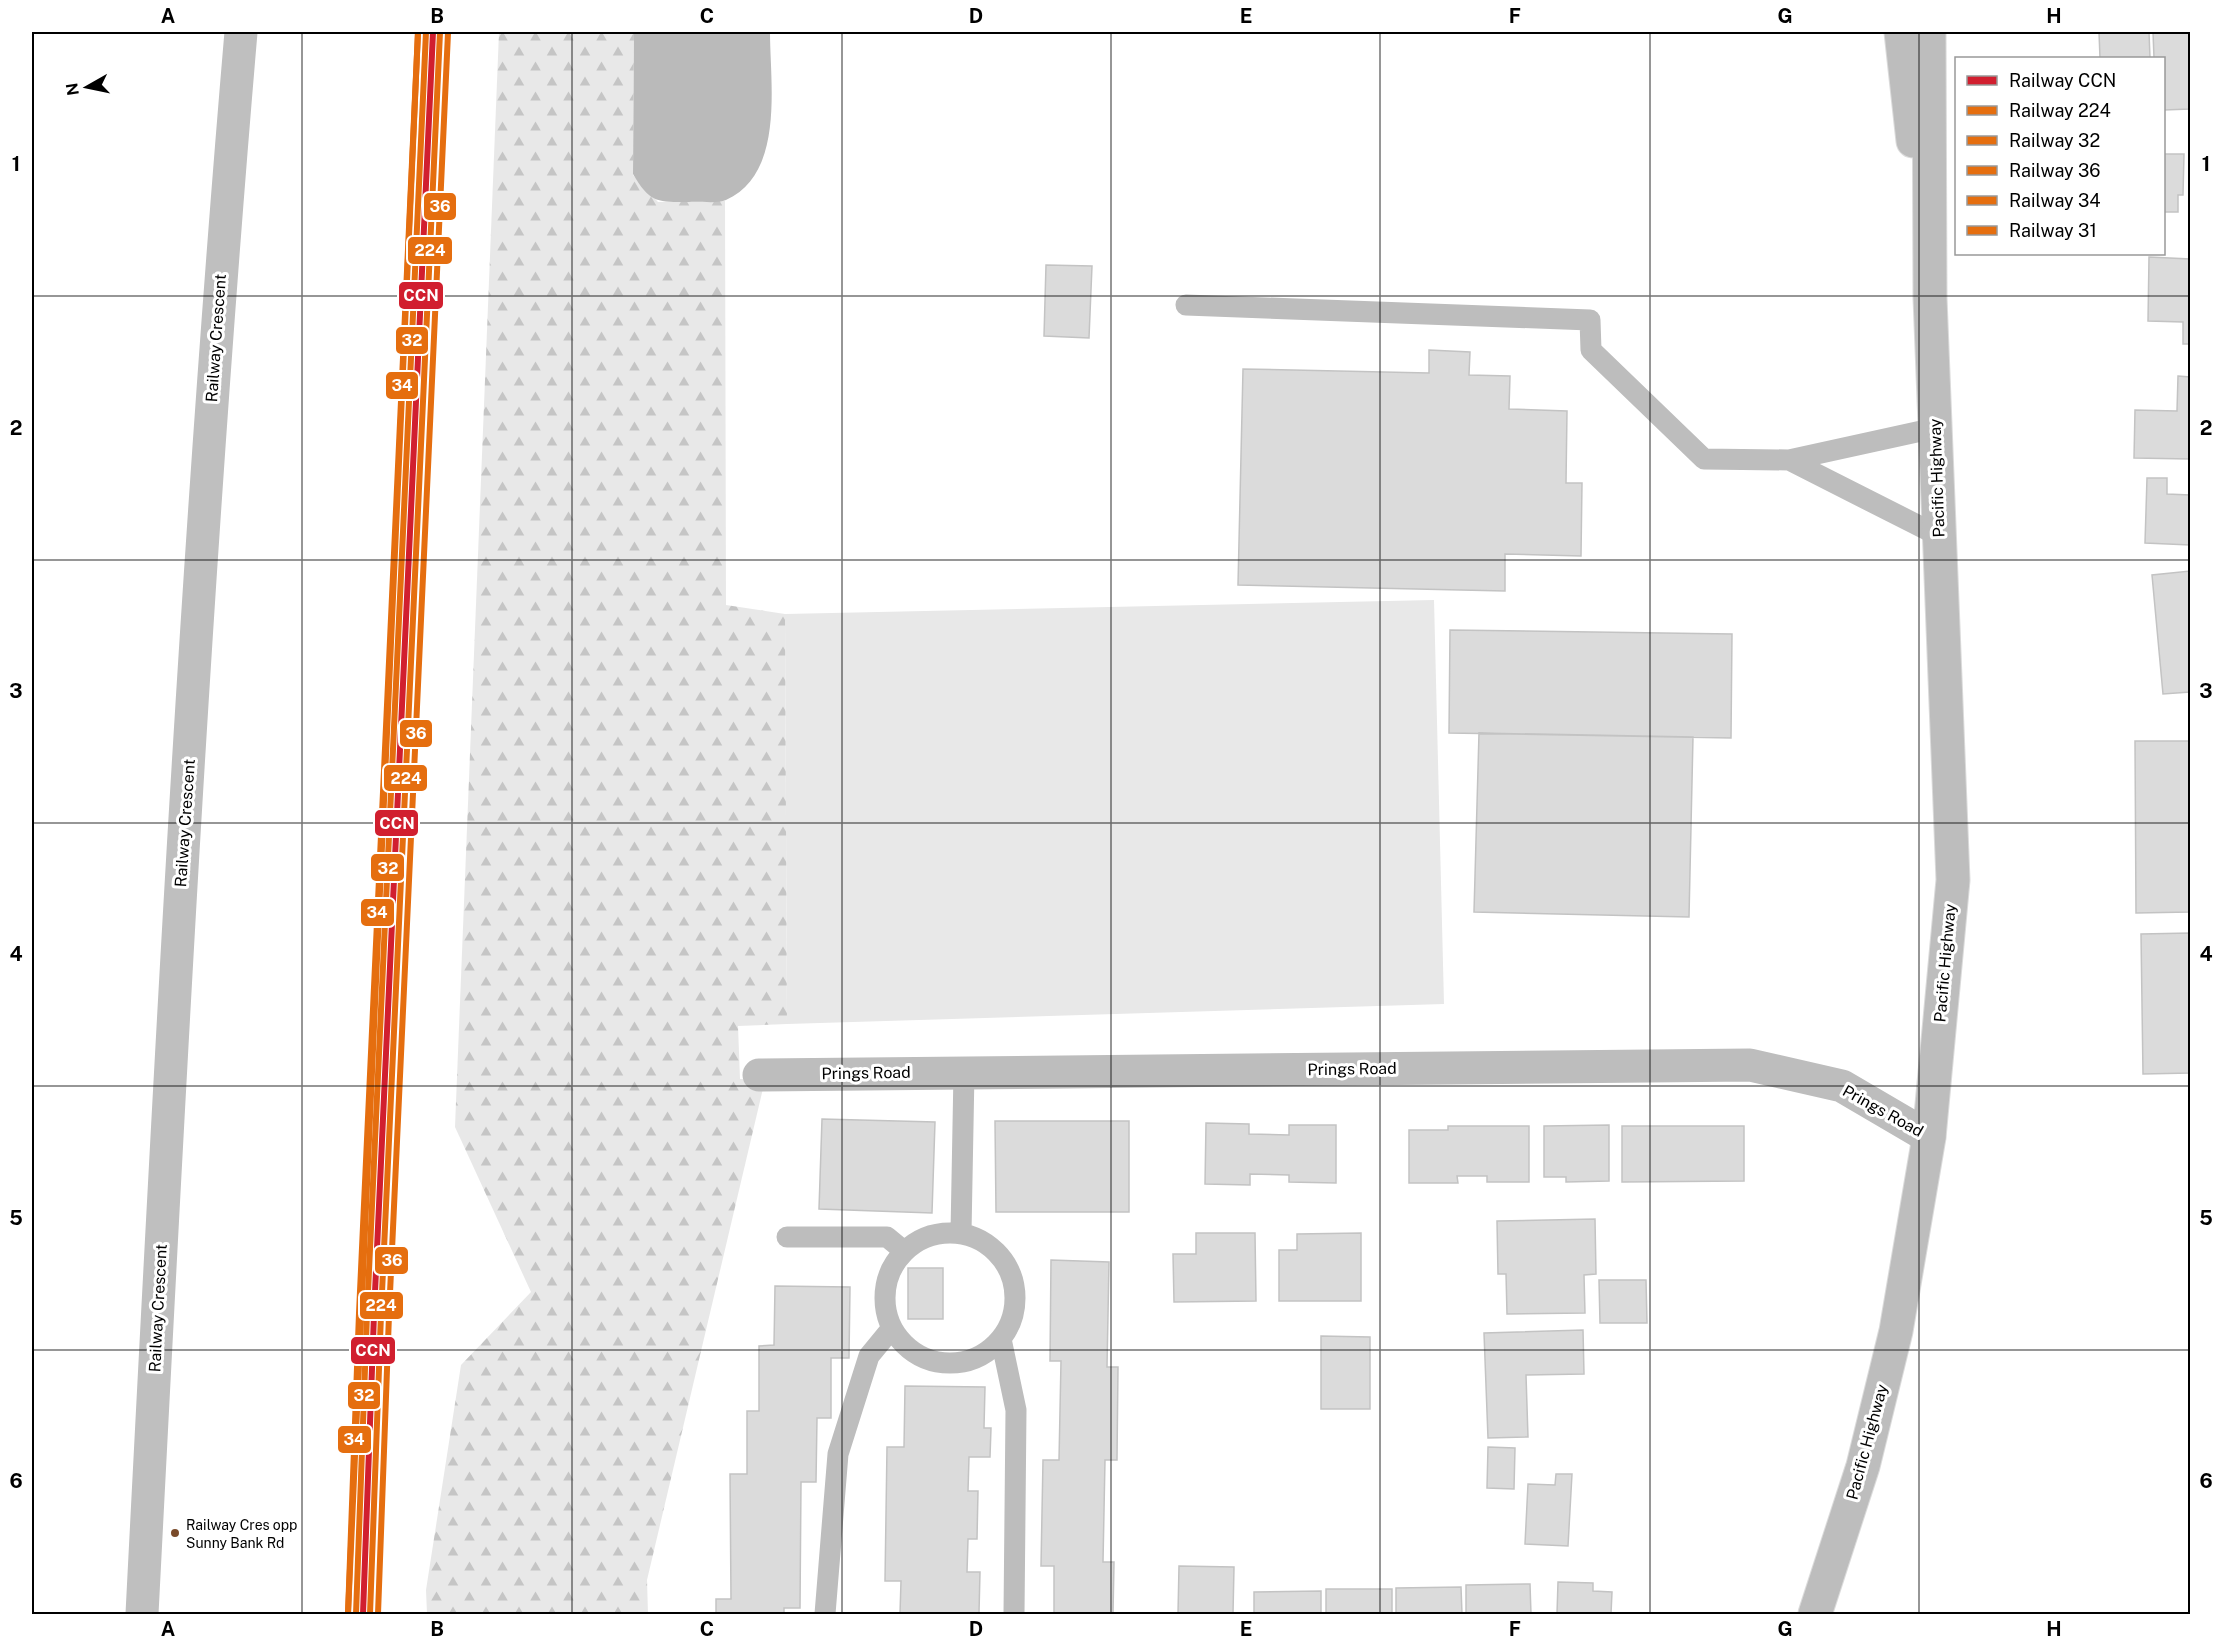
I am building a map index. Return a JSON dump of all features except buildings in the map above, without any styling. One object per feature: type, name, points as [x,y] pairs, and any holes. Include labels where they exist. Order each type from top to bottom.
[{"type":"main road","name":"Railway Crescent","points":[[142,1614],[179,910],[216,322],[241,32]]},
{"type":"main road","name":"Pacific Highway","points":[[1901,32],[1930,298]]},
{"type":"main road","name":"Pacific Highway","points":[[1815,1614],[1863,1466],[1888,1364],[1929,1137],[1953,880],[1930,298],[1929,32]]},
{"type":"main road","name":"Prings Road","points":[[759,1074],[1750,1065],[1842,1086],[1929,1137]]},
{"type":"lane","points":[[1186,305],[1590,320],[1591,350],[1704,459],[1789,460],[1935,428]]},
{"type":"lane","points":[[1789,460],[1939,536]]},
{"type":"lane","points":[[961,1233],[964,1072]]},
{"type":"lane","points":[[940,1233],[961,1233],[982,1240],[1000,1255],[1012,1274],[1016,1297],[1012,1319],[1001,1339],[985,1354],[964,1362],[941,1363],[921,1357],[904,1345],[892,1328],[885,1308],[885,1287],[892,1267],[904,1251],[921,1239],[940,1233]]},
{"type":"lane","points":[[788,1236],[887,1237],[904,1251]]},
{"type":"lane","points":[[825,1614],[838,1454],[869,1356],[892,1328]]},
{"type":"lane","points":[[1001,1339],[1016,1410],[1014,1614]]},
{"type":"green space","points":[[499,32],[634,32],[633,175],[658,202],[725,201],[726,605],[785,614],[787,1024],[738,1026],[740,1079],[765,1080],[647,1580],[648,1614],[427,1614],[426,1590],[461,1365],[531,1292],[455,1127]]},
{"type":"green space","points":[[1434,600],[1444,1004],[787,1024],[785,614]]},
{"type":"shaded area","points":[[634,32],[770,32],[772,101],[766,149],[758,170],[745,187],[726,200],[662,201],[644,191],[633,174]]},
{"type":"rail line","name":"34","points":[[348,1613],[359,1313],[418,32]]},
{"type":"rail line","name":"31","points":[[348,1614],[418,32]]},
{"type":"rail line","name":"32","points":[[356,1614],[367,1314],[426,32]]},
{"type":"rail line","name":"CCN","points":[[363,1614],[374,1314],[433,32]]},
{"type":"rail line","name":"224","points":[[370,1614],[381,1314],[440,32]]},
{"type":"rail line","name":"36","points":[[378,1614],[389,1315],[448,33]]},
{"type":"place","name":"Railway Cres opp Sunny Bank Rd","points":[[175,1533]]}]
